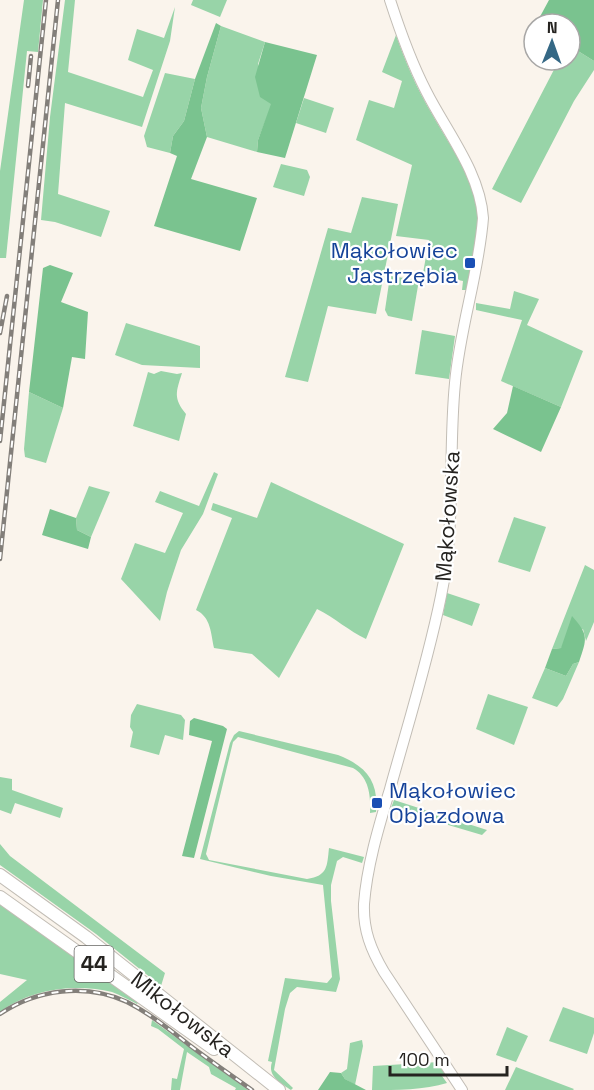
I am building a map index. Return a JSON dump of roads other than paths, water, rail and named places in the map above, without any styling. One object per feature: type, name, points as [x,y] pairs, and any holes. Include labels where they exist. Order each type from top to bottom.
[{"type":"main road","name":"Mikołowska","points":[[0,875],[86,937],[273,1089]]},
{"type":"main road","name":"Mikołowska","points":[[0,897],[273,1089]]},
{"type":"street","name":"Mąkołowska","points":[[390,0],[409,54],[426,91],[473,179],[483,207],[483,218],[456,371],[446,571],[420,685],[378,831],[367,885],[364,914],[365,927],[373,952],[462,1090]]},
{"type":"railway","points":[[0,441],[46,0]]},
{"type":"railway","points":[[0,559],[58,0]]},
{"type":"railway","points":[[28,86],[31,56]]},
{"type":"railway","points":[[0,333],[7,296]]},
{"type":"railway","points":[[0,1014],[46,994],[79,991],[111,996],[151,1016],[252,1090]]},
{"type":"place","name":"Mąkołowiec Jastrzębia","points":[[470,263]]},
{"type":"place","name":"Mąkołowiec Objazdowa","points":[[377,803]]}]
